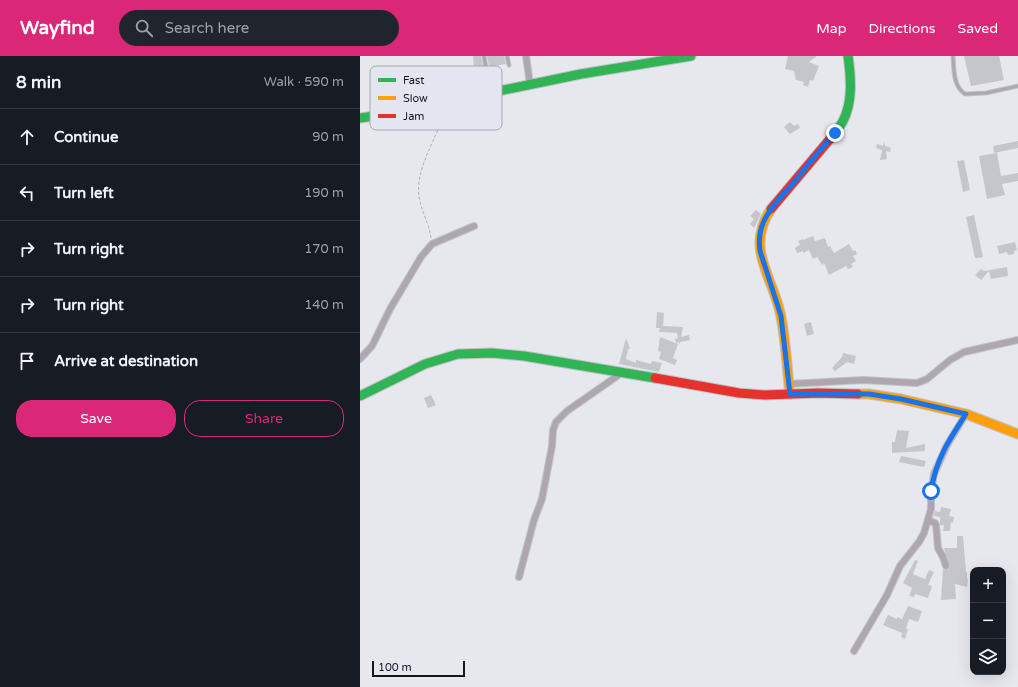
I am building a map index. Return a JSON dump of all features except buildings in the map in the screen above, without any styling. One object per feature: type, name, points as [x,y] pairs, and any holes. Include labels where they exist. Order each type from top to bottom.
[{"type":"street","points":[[526,56],[530,84]]},
{"type":"street","points":[[502,90],[638,64],[691,56]]},
{"type":"street","points":[[790,394],[781,316],[761,255],[759,244],[760,235],[766,216],[842,122],[846,113],[850,93],[850,69],[848,56]]},
{"type":"street","points":[[360,118],[370,117]]},
{"type":"street","points":[[360,359],[372,346],[390,309],[421,257],[432,244],[474,226]]},
{"type":"street","points":[[788,384],[863,380],[917,383],[927,379],[950,360],[964,352],[1018,340]]},
{"type":"street","points":[[360,396],[388,384],[425,364],[458,354],[492,352],[623,372],[739,393],[764,395],[869,394],[901,399],[966,414],[1018,434]]},
{"type":"street","points":[[519,577],[534,520],[542,499],[552,446],[553,430],[556,422],[566,411],[623,372]]},
{"type":"street","points":[[854,651],[887,595],[900,566],[920,542],[931,509],[931,491],[934,474],[946,445],[966,414]]},
{"type":"street","points":[[928,520],[932,521],[936,525],[938,548],[946,566]]},
{"type":"lane","points":[[484,56],[486,66]]},
{"type":"lane","points":[[507,56],[509,65]]},
{"type":"lane","points":[[953,56],[956,84],[965,94],[986,93],[1018,86]]},
{"type":"path","points":[[432,244],[418,195],[418,182],[420,171],[439,130]]},
{"type":"traffic: fast","points":[[502,90],[581,74],[691,56]]},
{"type":"traffic: fast","points":[[830,139],[843,121],[850,98],[850,72],[848,56]]},
{"type":"traffic: fast","points":[[360,118],[370,117]]},
{"type":"traffic: fast","points":[[360,396],[425,364],[458,354],[492,353],[524,356],[655,378]]},
{"type":"traffic: slow","points":[[771,209],[763,224],[760,238],[760,251],[781,317],[790,394]]},
{"type":"traffic: slow","points":[[858,394],[869,394],[901,399],[966,414],[1018,434]]},
{"type":"traffic: jam","points":[[771,209],[830,139]]},
{"type":"traffic: jam","points":[[655,378],[739,393],[765,395],[818,393],[858,394]]},
{"type":"route","points":[[835,133],[766,216],[760,235],[760,251],[783,325],[790,394],[869,394],[922,403],[966,414],[946,445],[934,474],[931,491]]}]
